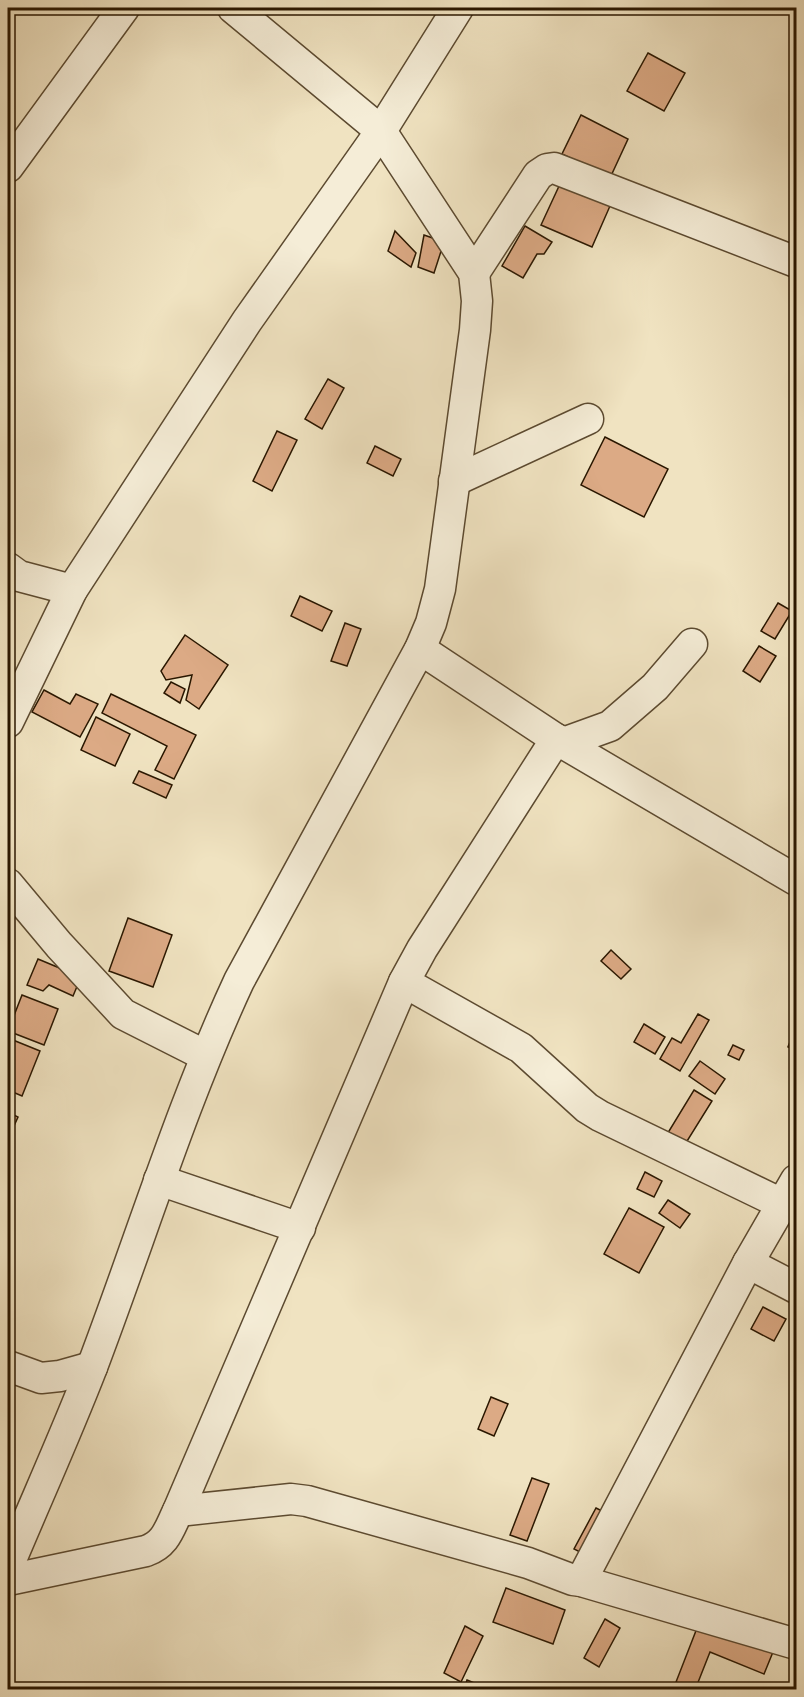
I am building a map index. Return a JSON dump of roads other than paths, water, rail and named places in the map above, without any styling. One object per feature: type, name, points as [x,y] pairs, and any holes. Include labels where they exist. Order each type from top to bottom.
[{"type":"street","points":[[8,167],[124,8]]},
{"type":"street","points":[[8,1567],[92,1367],[206,1056],[239,981],[420,649],[431,623],[440,589],[475,330],[477,301],[474,273],[381,131],[233,8]]},
{"type":"street","points":[[8,722],[72,590],[247,321],[381,131],[458,8]]},
{"type":"street","points":[[474,273],[538,175],[547,169],[554,168],[796,262]]},
{"type":"street","points":[[454,481],[588,419]]},
{"type":"street","points":[[8,568],[19,576],[72,590]]},
{"type":"street","points":[[8,1580],[156,1548],[163,1541],[178,1511],[404,982],[422,949],[560,741],[610,726],[655,687],[692,644]]},
{"type":"street","points":[[420,649],[560,741],[796,880]]},
{"type":"street","points":[[8,884],[59,945],[123,1014],[206,1056]]},
{"type":"street","points":[[404,982],[521,1048],[587,1108],[600,1116],[789,1192],[748,1263],[581,1581]]},
{"type":"street","points":[[159,1180],[300,1228]]},
{"type":"street","points":[[748,1263],[796,1288]]},
{"type":"street","points":[[8,1366],[41,1378],[60,1376],[92,1367]]},
{"type":"street","points":[[178,1511],[291,1499],[307,1501],[528,1563],[573,1580],[796,1644]]}]
